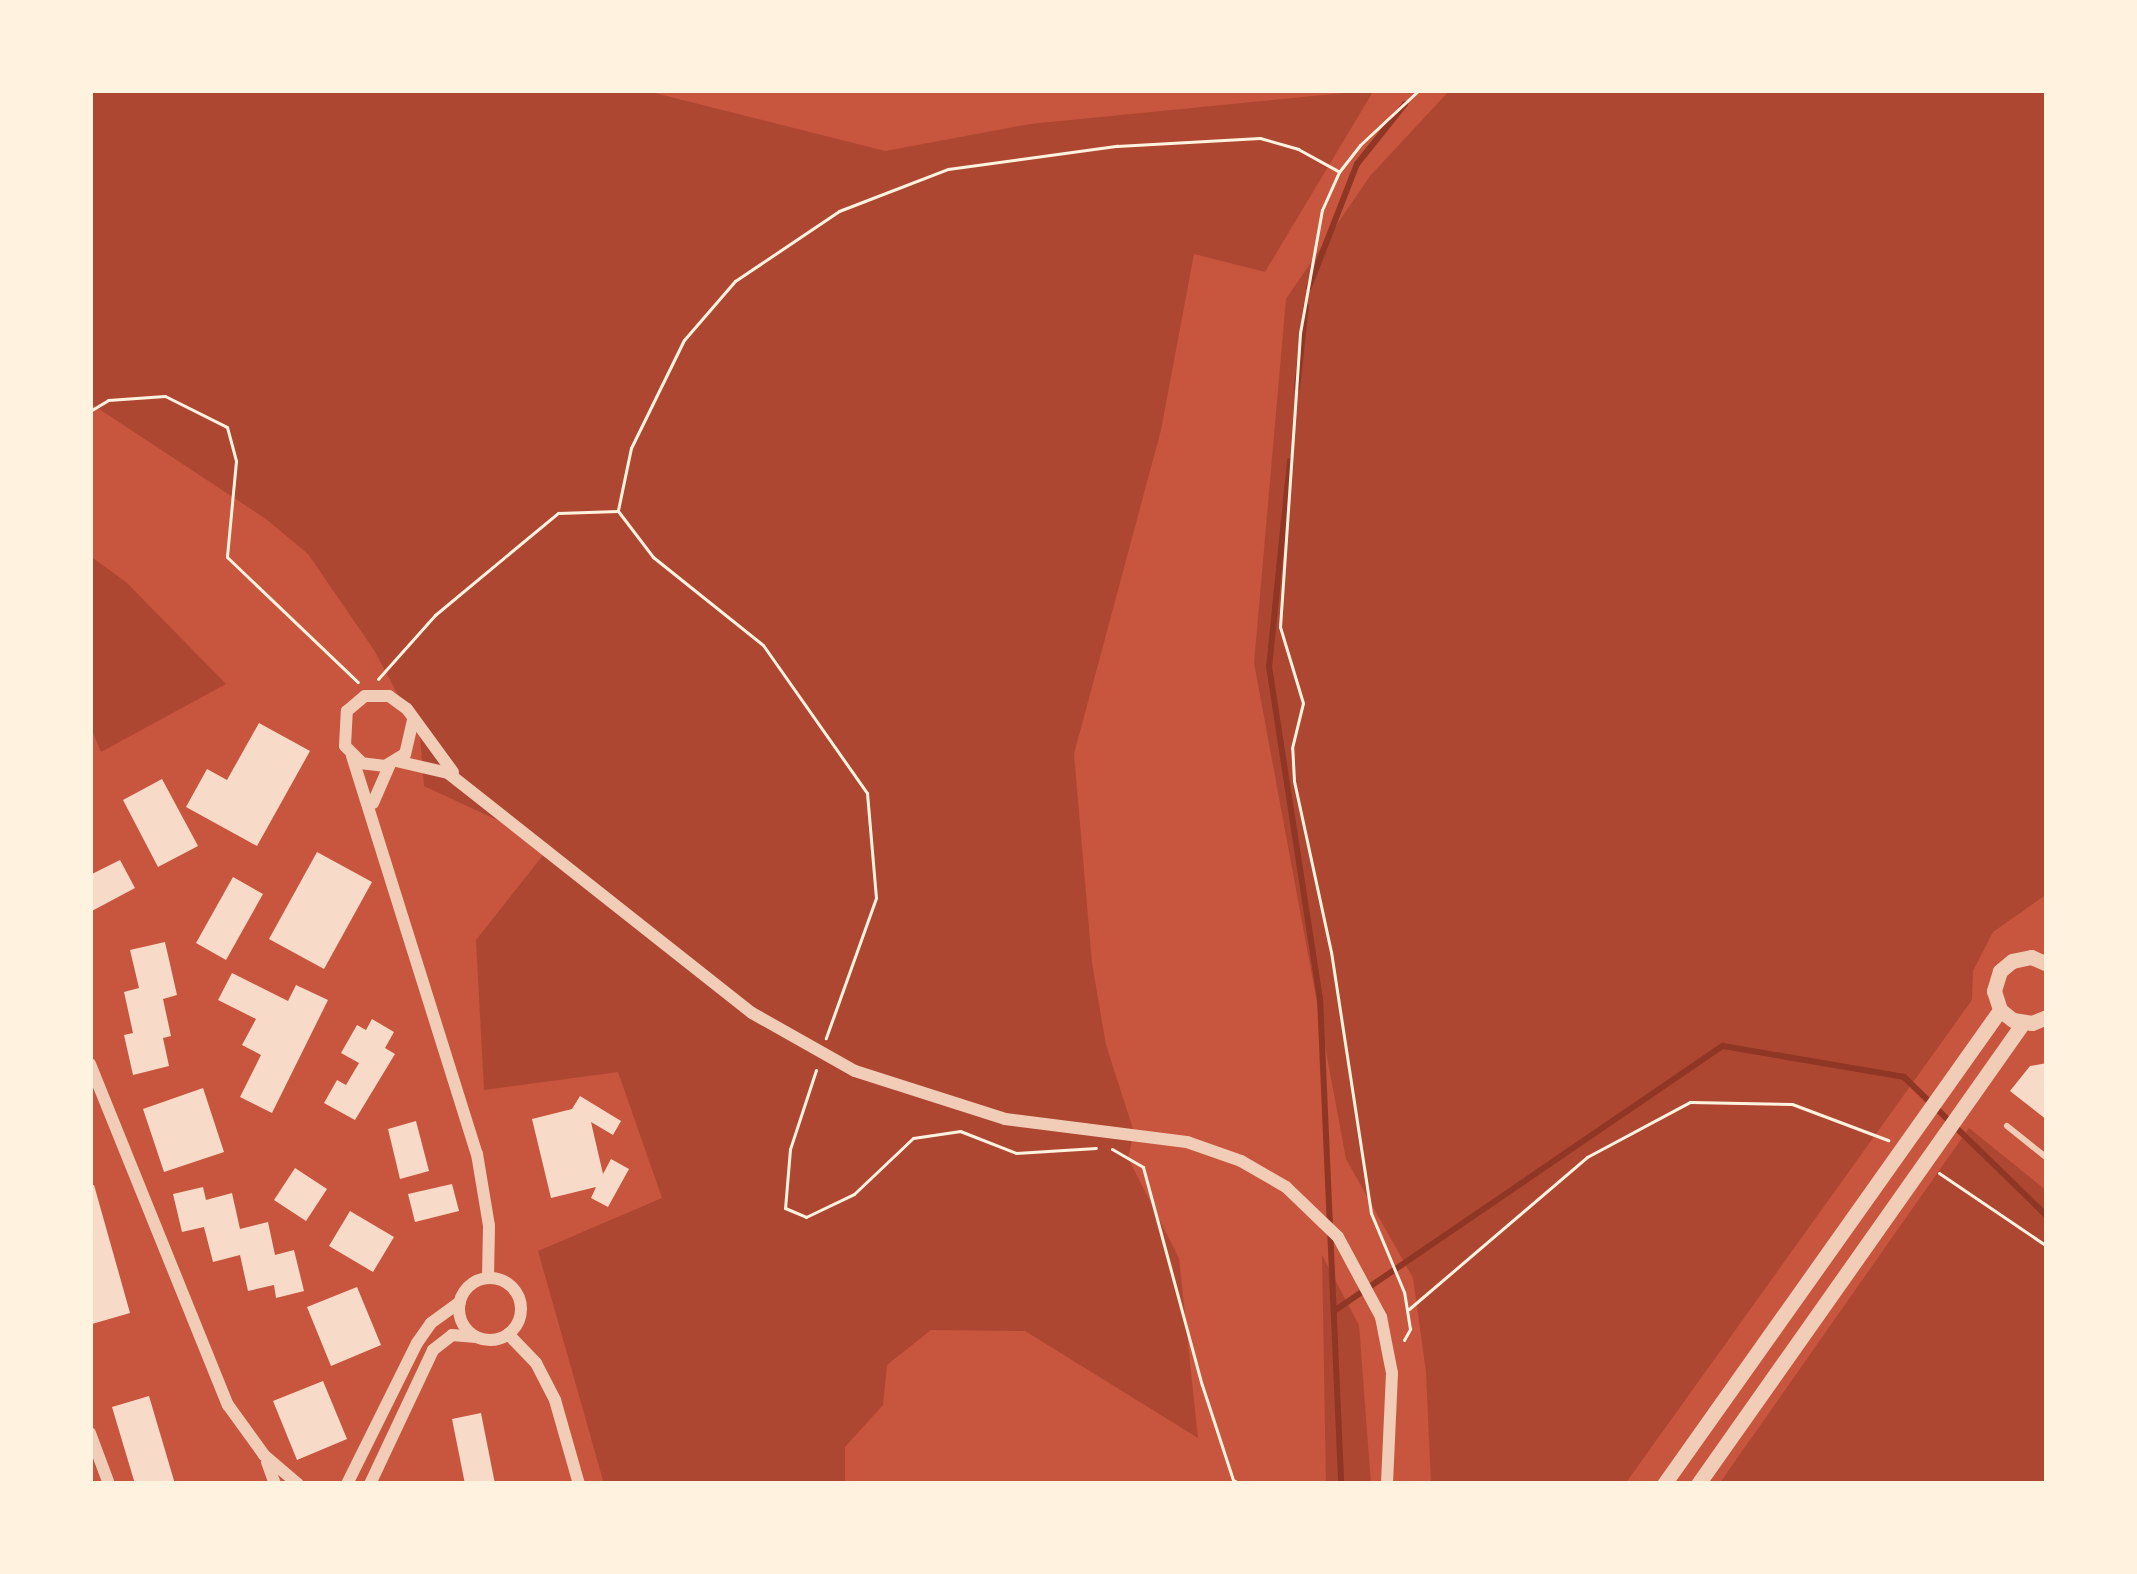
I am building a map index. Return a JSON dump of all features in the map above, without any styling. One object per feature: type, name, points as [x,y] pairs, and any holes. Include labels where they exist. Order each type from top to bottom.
[{"type":"street","points":[[463,784],[388,696],[355,702],[342,722],[477,1154],[489,1226],[488,1278]]},
{"type":"street","points":[[373,811],[380,779],[411,743],[412,720]]},
{"type":"street","points":[[352,756],[373,766],[393,762],[434,767],[463,784],[681,960],[752,1013],[820,1054],[888,1085],[1005,1120],[1187,1142],[1266,1174],[1321,1217],[1352,1257],[1381,1316],[1391,1369],[1387,1484]]},
{"type":"street","points":[[2023,1023],[2000,1010],[1994,991],[2000,971],[2016,959],[2042,962],[2047,944]]},
{"type":"street","points":[[1664,1484],[1900,1144],[2000,1010]]},
{"type":"street","points":[[1697,1484],[2023,1023],[2047,1016]]},
{"type":"street","points":[[90,1064],[228,1405],[264,1455],[298,1484]]},
{"type":"street","points":[[347,1484],[431,1323],[460,1302],[473,1283],[488,1278],[517,1293],[520,1315],[508,1334],[492,1340],[452,1335],[433,1351],[370,1484]]},
{"type":"street","points":[[460,1302],[464,1325],[476,1336]]},
{"type":"street","points":[[508,1334],[536,1363],[555,1400],[579,1484]]},
{"type":"street","points":[[90,1433],[109,1484]]},
{"type":"street","points":[[264,1455],[275,1484]]},
{"type":"lane","points":[[2007,1126],[2047,1158]]},
{"type":"path","points":[[1391,1369],[1409,1330],[1407,1311],[1386,1241],[1371,1213],[1331,952],[1294,782],[1292,748],[1303,703],[1280,627],[1300,333],[1322,210],[1339,172],[1419,90]]},
{"type":"path","points":[[1241,1484],[1233,1480],[1202,1385],[1143,1167],[1108,1148],[1016,1153],[959,1131],[913,1138],[854,1194],[806,1217],[785,1208],[790,1149],[876,898],[867,794],[763,645],[653,557],[618,511],[631,448],[684,340],[735,280],[839,211],[947,169],[1118,146],[1260,138],[1298,149],[1339,172]]},
{"type":"path","points":[[90,411],[108,400],[165,396],[227,427],[236,461],[227,557],[366,690],[436,615],[558,513],[618,511]]},
{"type":"path","points":[[1407,1311],[1586,1157],[1690,1102],[1792,1104],[1900,1144]]},
{"type":"path","points":[[1923,1161],[2047,1246]]},
{"type":"shaded area","points":[[90,90],[643,90],[885,151],[1030,124],[1374,90],[1265,272],[1194,254],[1161,430],[1074,754],[1092,963],[1106,1045],[1134,1132],[1128,1158],[1179,1258],[1198,1438],[1025,1331],[931,1330],[887,1365],[883,1405],[845,1447],[845,1484],[604,1484],[538,1251],[662,1198],[618,1072],[484,1090],[476,940],[551,845],[424,786],[420,736],[374,650],[308,554],[266,519],[90,403]]},
{"type":"shaded area","points":[[1450,90],[2047,90],[2047,894],[1993,932],[1973,971],[1972,1000],[1625,1484],[1431,1484],[1426,1372],[1413,1278],[1346,1159],[1254,663],[1286,299],[1370,176]]},
{"type":"shaded area","points":[[90,556],[126,582],[226,684],[101,752],[90,726]]},
{"type":"shaded area","points":[[1969,1128],[2047,1191],[2047,1484],[1719,1484]]},
{"type":"shaded area","points":[[1322,1255],[1359,1325],[1371,1484],[1326,1484]]},
{"type":"building","points":[[259,723],[310,751],[257,846],[186,807],[207,769],[227,780]]},
{"type":"building","points":[[162,779],[198,846],[158,867],[123,800]]},
{"type":"building","points":[[317,852],[372,882],[324,969],[269,939]]},
{"type":"building","points":[[120,860],[135,888],[90,912],[90,875]]},
{"type":"building","points":[[233,877],[263,894],[226,960],[196,943]]},
{"type":"building","points":[[165,942],[177,995],[163,999],[171,1036],[163,1038],[169,1066],[133,1075],[124,1035],[133,1033],[124,992],[139,988],[130,950]]},
{"type":"building","points":[[232,973],[288,1001],[296,985],[328,1000],[272,1113],[240,1097],[261,1055],[242,1045],[256,1019],[218,1000]]},
{"type":"building","points":[[372,1019],[394,1032],[385,1048],[395,1054],[355,1120],[324,1103],[337,1080],[346,1085],[359,1063],[341,1053],[357,1025],[366,1030]]},
{"type":"building","points":[[2047,1063],[2047,1120],[2010,1091],[2030,1066]]},
{"type":"building","points":[[203,1088],[224,1152],[164,1172],[143,1109]]},
{"type":"building","points":[[580,1096],[621,1121],[613,1135],[591,1122],[603,1174],[611,1159],[629,1169],[608,1207],[591,1198],[596,1187],[551,1198],[532,1119],[572,1109]]},
{"type":"building","points":[[416,1121],[429,1171],[400,1179],[388,1129]]},
{"type":"building","points":[[295,1168],[327,1189],[306,1221],[274,1200]]},
{"type":"building","points":[[452,1184],[459,1211],[415,1222],[408,1194]]},
{"type":"building","points":[[94,1185],[130,1313],[92,1324],[90,1186]]},
{"type":"building","points":[[203,1187],[206,1200],[232,1193],[240,1229],[268,1222],[275,1255],[294,1250],[304,1291],[276,1298],[274,1285],[248,1291],[240,1255],[213,1262],[204,1227],[182,1232],[173,1194]]},
{"type":"building","points":[[350,1211],[394,1237],[373,1272],[329,1246]]},
{"type":"building","points":[[357,1287],[381,1345],[331,1366],[307,1307]]},
{"type":"building","points":[[323,1381],[347,1439],[297,1460],[273,1401]]},
{"type":"building","points":[[149,1396],[175,1484],[135,1484],[112,1407]]},
{"type":"building","points":[[481,1413],[495,1484],[465,1484],[452,1419]]},
{"type":"waterway","points":[[1309,287],[1357,164],[1405,104]]},
{"type":"waterway","points":[[1297,388],[1306,306]]},
{"type":"waterway","points":[[1290,461],[1269,666],[1320,998],[1341,1484]]},
{"type":"waterway","points":[[1334,1311],[1723,1046],[1904,1077],[2047,1216]]}]
